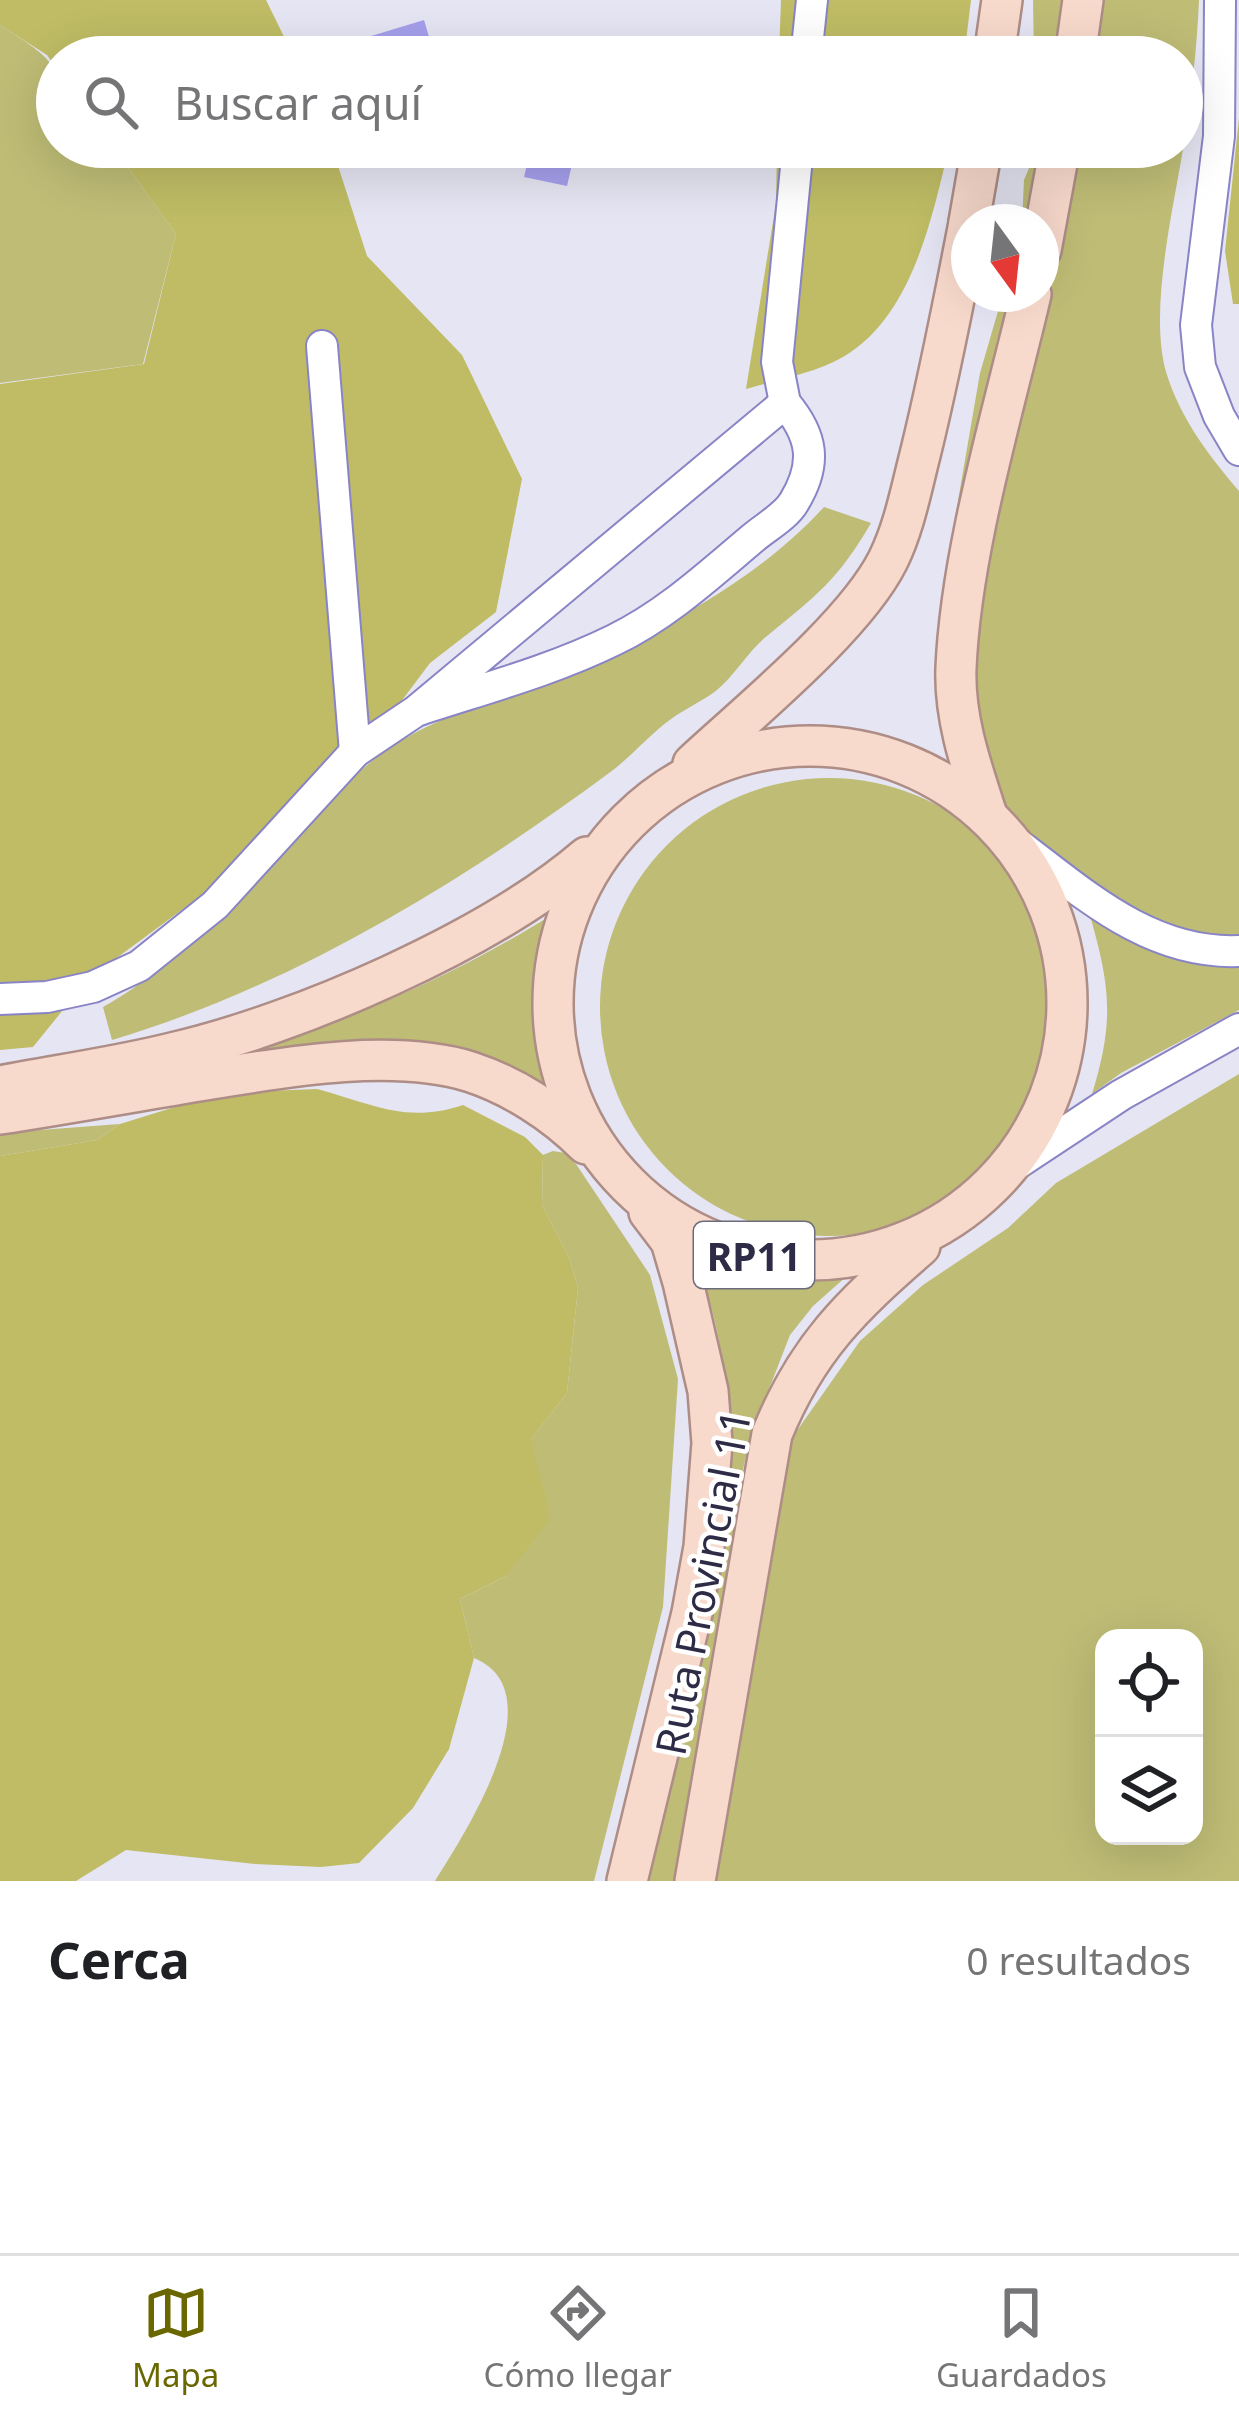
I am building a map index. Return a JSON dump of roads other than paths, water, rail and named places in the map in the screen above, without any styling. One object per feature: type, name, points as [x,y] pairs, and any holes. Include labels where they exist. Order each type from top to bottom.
[{"type":"main road","points":[[997,36],[1002,0]]},
{"type":"main road","points":[[1078,36],[1084,0]]},
{"type":"main road","name":"RP11","points":[[972,204],[978,168]]},
{"type":"main road","points":[[1049,204],[1056,168]]},
{"type":"main road","name":"RP11","points":[[952,312],[905,512],[888,560],[866,593],[815,649],[614,834],[575,894],[554,963],[553,1034],[572,1103],[608,1164],[637,1195],[692,1232],[755,1255],[822,1261],[888,1249],[949,1221],[1010,1168],[1047,1108],[1067,1039],[1067,968],[1048,900],[999,825],[962,728],[956,669],[974,549],[1027,312]]},
{"type":"main road","name":"RP11","points":[[669,786],[731,757],[798,745],[866,750],[930,773],[999,825]]},
{"type":"main road","points":[[0,1086],[172,1054],[304,1011],[476,930],[558,882],[614,834]]},
{"type":"main road","points":[[0,1114],[280,1068],[374,1060],[466,1070],[494,1081],[574,1131],[608,1164]]},
{"type":"main road","name":"Ruta Provincial 11","points":[[627,1881],[692,1613],[704,1547],[712,1443],[708,1391],[671,1241],[637,1195]]},
{"type":"main road","name":"Ruta Provincial 11","points":[[695,1881],[772,1434],[792,1384],[818,1344],[875,1285],[949,1221]]},
{"type":"street","points":[[808,36],[812,0]]},
{"type":"street","points":[[1220,0],[1219,136],[1196,325],[1200,367],[1239,450]]},
{"type":"street","points":[[416,711],[560,664],[616,640],[668,608],[793,505],[806,475],[809,452],[806,428],[785,403],[777,362],[796,168]]},
{"type":"street","points":[[322,346],[355,752]]},
{"type":"street","points":[[0,999],[47,997],[93,987],[139,966],[215,905],[355,752],[416,711],[785,403]]},
{"type":"street","points":[[999,825],[1118,919],[1189,947],[1239,951]]},
{"type":"street","points":[[1010,1168],[1121,1095],[1239,1029]]}]
